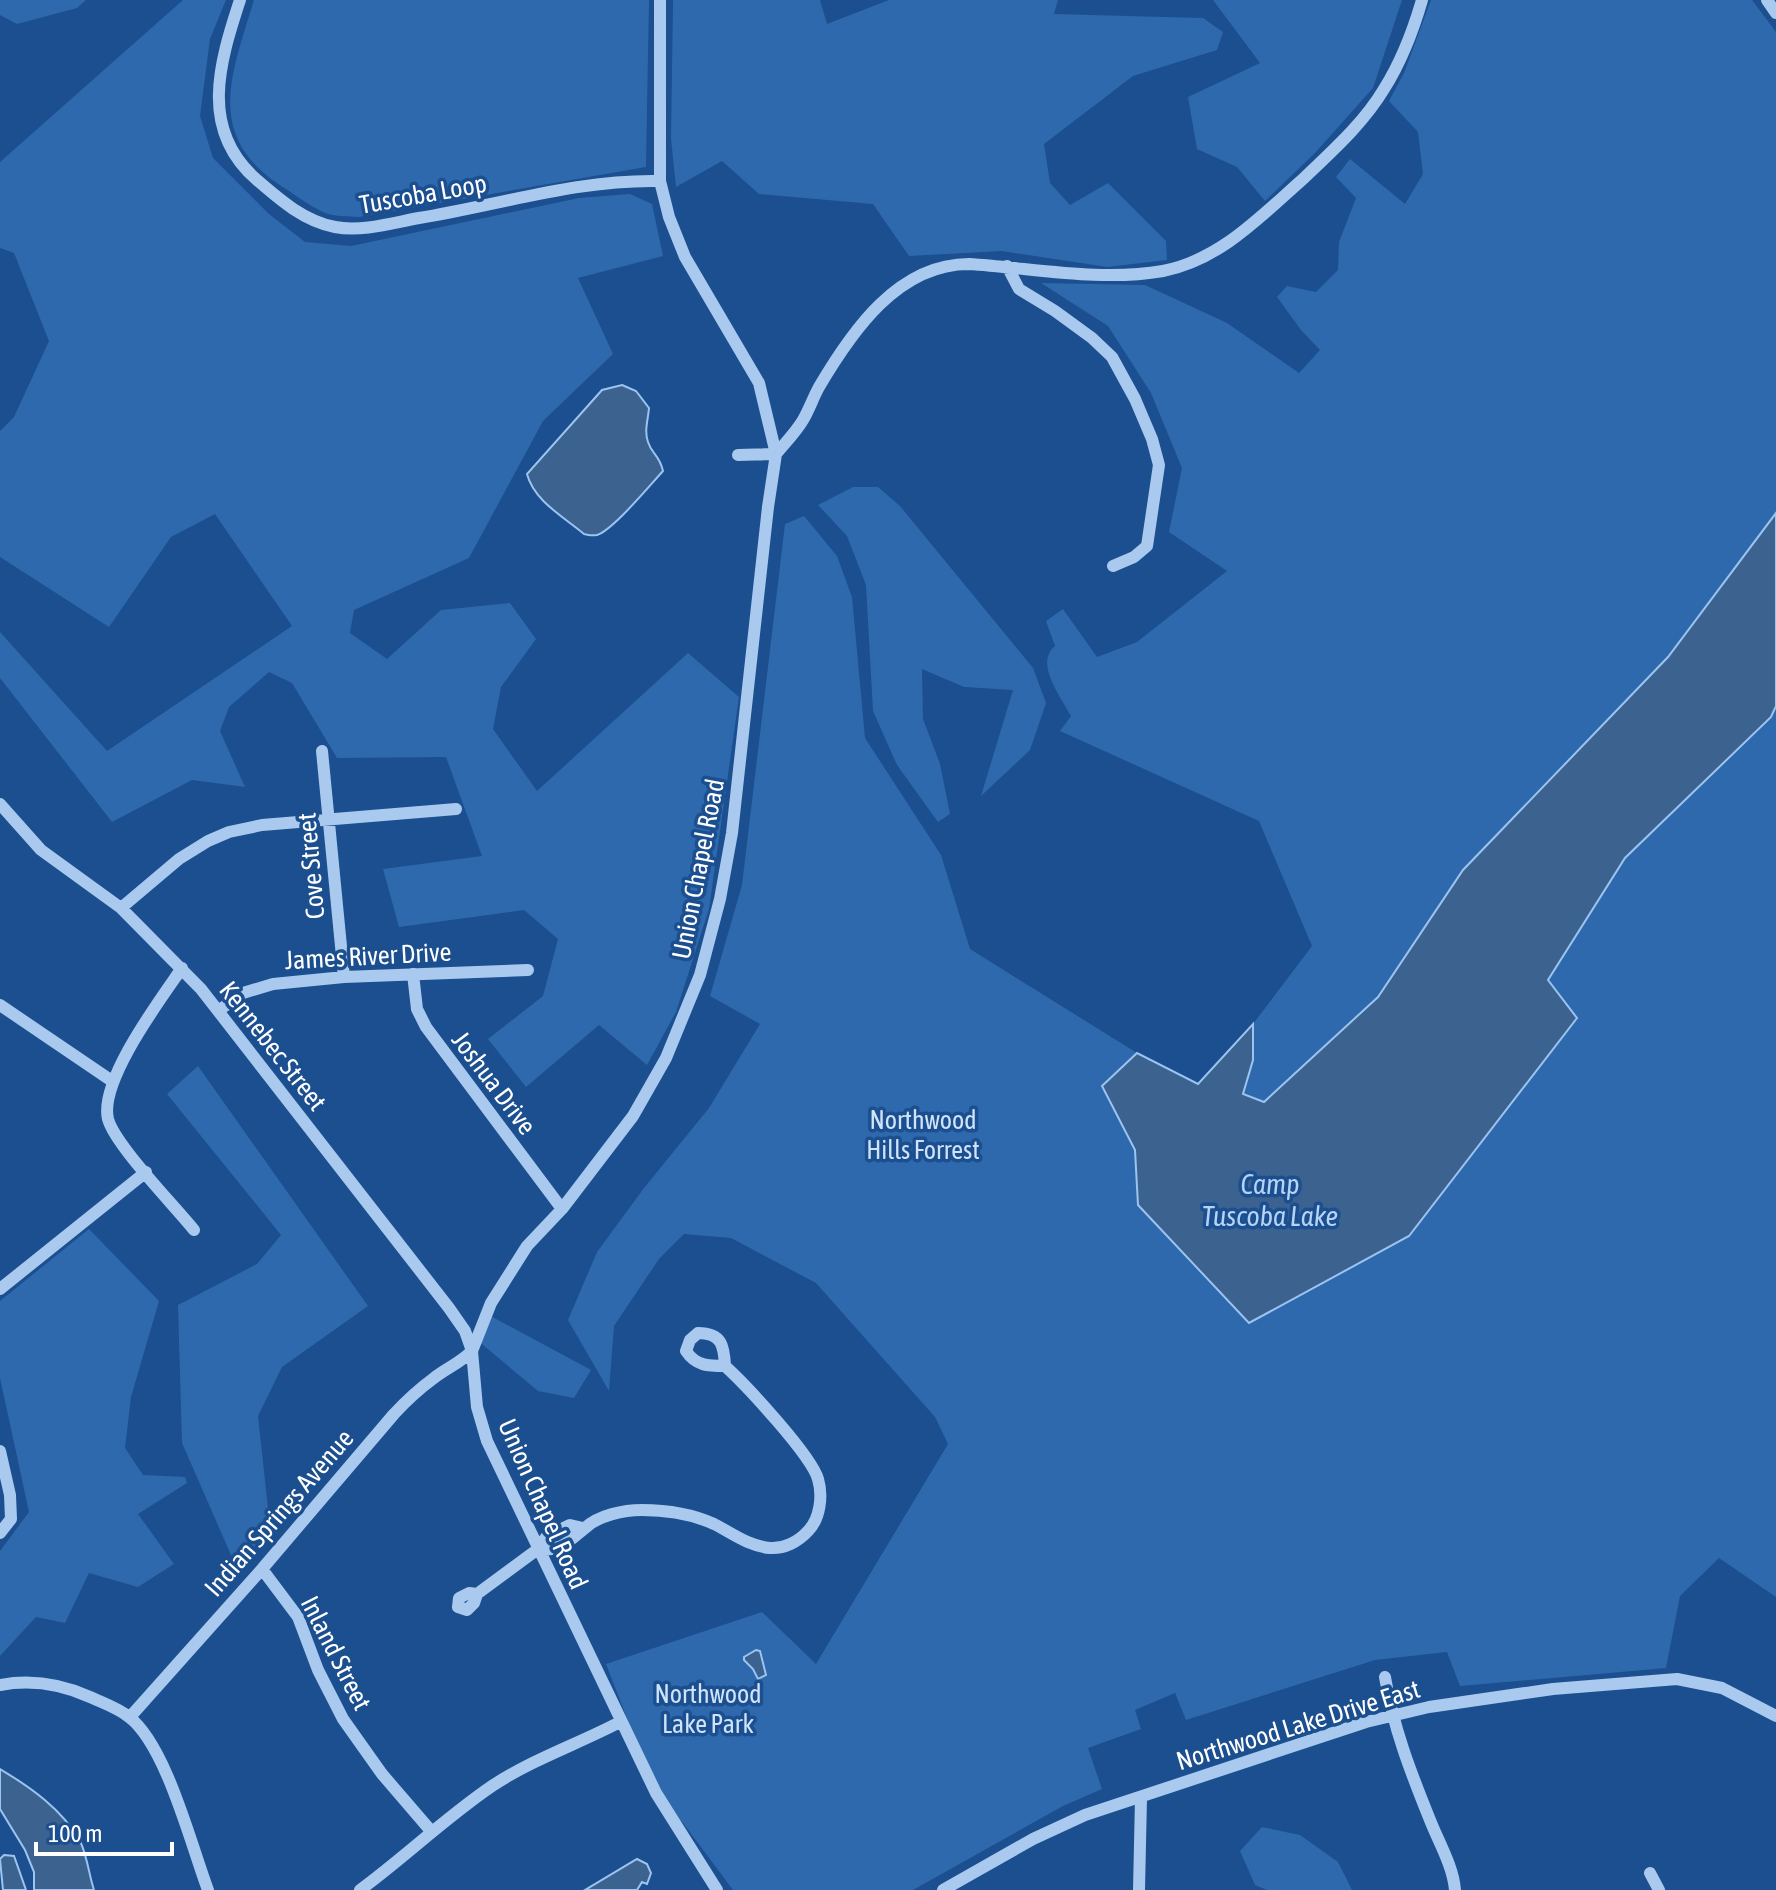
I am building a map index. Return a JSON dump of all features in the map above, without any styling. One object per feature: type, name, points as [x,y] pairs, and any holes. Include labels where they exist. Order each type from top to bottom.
[{"type":"street","name":"Tuscoba Loop","points":[[240,0],[224,56],[219,90],[219,112],[224,135],[234,155],[249,173],[294,210],[314,221],[336,227],[358,228],[465,211],[601,183],[660,181]]},
{"type":"street","name":"Union Chapel Road","points":[[660,0],[660,181],[669,217],[685,257],[727,323],[759,383],[776,454],[732,833],[708,947],[685,1018],[645,1097],[614,1144],[514,1264],[491,1303],[472,1351],[477,1407],[487,1441],[620,1722],[667,1813],[717,1890]]},
{"type":"street","points":[[738,455],[776,454],[802,422],[839,356],[866,321],[897,288],[936,267],[969,264],[1104,275],[1138,274],[1189,264],[1224,246],[1259,219],[1334,150],[1372,108],[1400,60],[1422,0]]},
{"type":"street","points":[[1767,0],[1776,13]]},
{"type":"street","points":[[1007,266],[1019,289],[1055,311],[1112,357],[1152,439],[1159,465],[1147,546],[1134,557],[1113,566]]},
{"type":"street","name":"Cove Street","points":[[322,751],[344,977]]},
{"type":"street","points":[[121,908],[179,859],[208,841],[251,827],[456,809]]},
{"type":"street","name":"Kennebec Street","points":[[2,812],[58,865],[121,908],[182,968],[430,1282],[465,1331],[472,1351]]},
{"type":"street","points":[[182,968],[112,1081],[107,1099],[108,1120],[118,1139],[194,1230]]},
{"type":"street","name":"James River Drive","points":[[218,1011],[243,993],[263,986],[344,977],[528,970]]},
{"type":"street","name":"Joshua Drive","points":[[413,974],[417,1009],[426,1027],[562,1209]]},
{"type":"street","points":[[0,1005],[112,1081]]},
{"type":"street","points":[[0,1289],[146,1172]]},
{"type":"street","name":"Indian Springs Avenue","points":[[130,1717],[401,1406],[472,1351]]},
{"type":"street","points":[[477,1594],[538,1549],[547,1536],[570,1525],[583,1528],[604,1517],[626,1511],[661,1510],[705,1521],[744,1541],[776,1548],[797,1541],[813,1526],[817,1516],[820,1494],[814,1472],[766,1409],[725,1366]]},
{"type":"street","points":[[0,1451],[10,1495],[11,1519],[0,1533]]},
{"type":"street","name":"Inland Street","points":[[262,1569],[298,1617],[318,1670],[343,1719],[382,1774],[431,1831]]},
{"type":"street","points":[[1385,1677],[1392,1717],[1421,1799],[1448,1861],[1455,1890]]},
{"type":"street","name":"Northwood Lake Drive East","points":[[943,1890],[1063,1823],[1366,1722],[1485,1698],[1677,1679],[1722,1688],[1776,1716]]},
{"type":"street","points":[[0,1685],[24,1682],[57,1685],[79,1692],[130,1717],[147,1739],[163,1769],[208,1890]]},
{"type":"street","points":[[360,1890],[431,1831],[494,1785],[524,1767],[620,1722]]},
{"type":"street","points":[[1139,1890],[1141,1798]]},
{"type":"street","points":[[1650,1873],[1659,1890]]},
{"type":"green space","points":[[0,0],[86,0],[77,8],[17,24],[0,15]]},
{"type":"green space","points":[[183,0],[226,0],[210,39],[200,116],[213,158],[269,214],[305,242],[351,246],[579,198],[630,194],[652,204],[663,256],[578,278],[613,354],[543,421],[469,558],[354,610],[350,633],[387,659],[441,610],[510,603],[536,639],[501,687],[493,729],[537,791],[688,653],[739,697],[709,909],[676,1012],[647,1065],[599,1025],[526,1087],[488,1039],[543,996],[558,939],[524,910],[399,927],[383,869],[482,856],[446,757],[337,758],[292,683],[269,672],[229,707],[220,731],[245,787],[192,780],[112,822],[0,678],[0,632],[107,751],[292,626],[215,514],[171,537],[109,627],[0,557],[0,431],[14,417],[49,341],[14,253],[0,248],[0,162]]},
{"type":"green space","points":[[254,0],[649,0],[646,167],[359,217],[323,212],[260,169],[243,149],[233,127],[230,104],[232,80]]},
{"type":"green space","points":[[673,0],[820,0],[827,24],[889,0],[1058,0],[1054,14],[1203,18],[1223,32],[1217,50],[1133,76],[1044,144],[1050,183],[1070,205],[1108,183],[1166,241],[1167,260],[1107,267],[1002,251],[909,256],[873,204],[759,194],[722,161],[676,187],[671,139]]},
{"type":"green space","points":[[1213,0],[1402,0],[1373,88],[1315,153],[1265,201],[1237,167],[1197,149],[1188,97],[1260,63]]},
{"type":"green space","points":[[1431,0],[1752,0],[1776,32],[1776,513],[1668,657],[1463,870],[1378,997],[1264,1103],[1243,1094],[1253,1060],[1253,1024],[1312,946],[1259,821],[1060,731],[1071,716],[1051,680],[1047,661],[1055,646],[1046,621],[1063,609],[1097,657],[1137,642],[1227,571],[1169,532],[1182,468],[1151,393],[1108,326],[1041,283],[1145,285],[1227,323],[1299,373],[1320,350],[1277,297],[1287,286],[1316,292],[1338,270],[1339,242],[1356,198],[1336,177],[1350,159],[1405,204],[1423,174],[1418,132],[1389,101],[1404,73]]},
{"type":"green space","points":[[853,487],[878,487],[900,506],[1033,668],[1046,703],[1030,750],[981,796],[1013,690],[964,687],[922,669],[923,719],[940,764],[950,814],[938,822],[897,765],[873,711],[866,585],[847,536],[818,505]]},
{"type":"green space","points":[[804,516],[837,556],[852,597],[865,738],[941,855],[970,949],[1137,1053],[1102,1087],[1135,1150],[1138,1205],[1548,980],[1624,858],[1771,717],[1776,706],[1776,1597],[1719,1558],[1680,1596],[1666,1668],[1460,1686],[1447,1652],[1375,1660],[1186,1720],[1175,1693],[1135,1710],[1141,1729],[1088,1748],[1102,1789],[1063,1806],[913,1890],[733,1890],[683,1823],[656,1793],[606,1664],[762,1612],[816,1664],[948,1444],[935,1417],[816,1283],[731,1238],[684,1234],[659,1259],[614,1326],[609,1391],[568,1320],[597,1252],[709,1108],[760,1024],[710,996],[742,885],[785,524]]},
{"type":"green space","points":[[198,1066],[368,1306],[282,1367],[258,1416],[271,1536],[238,1571],[182,1443],[178,1305],[257,1264],[281,1235],[167,1094]]},
{"type":"green space","points":[[89,1229],[159,1301],[131,1397],[125,1448],[143,1475],[185,1477],[187,1483],[138,1514],[174,1564],[138,1587],[89,1573],[65,1623],[36,1617],[0,1656],[0,1551],[29,1512],[0,1378],[0,1301]]},
{"type":"green space","points":[[487,1314],[591,1370],[574,1398],[538,1391],[477,1340]]},
{"type":"green space","points":[[1262,1827],[1300,1835],[1338,1862],[1352,1890],[1267,1890],[1255,1885],[1240,1851]]},
{"type":"water","points":[[622,385],[636,391],[649,408],[647,438],[663,471],[612,525],[597,535],[584,534],[543,500],[527,474],[602,390]]},
{"type":"water","name":"Camp Tuscoba Lake","points":[[1776,513],[1776,706],[1771,717],[1625,858],[1548,980],[1577,1018],[1409,1236],[1249,1323],[1138,1205],[1135,1150],[1102,1086],[1137,1053],[1198,1084],[1253,1024],[1253,1060],[1243,1094],[1264,1102],[1378,997],[1463,870],[1668,657]]},
{"type":"water","points":[[756,1650],[760,1651],[766,1675],[758,1679],[744,1660]]},
{"type":"water","points":[[0,1769],[44,1800],[73,1829],[80,1841],[94,1890],[34,1890],[34,1872],[25,1850],[0,1809]]},
{"type":"water","points":[[4,1855],[14,1856],[26,1890],[3,1890],[0,1859]]},
{"type":"water","points":[[637,1859],[647,1864],[651,1873],[647,1884],[642,1882],[637,1890],[585,1890]]},
{"type":"park label","name":"Northwood Hills Forrest","points":[[923,1135]]},
{"type":"park label","name":"Northwood Lake Park","points":[[708,1709]]}]
